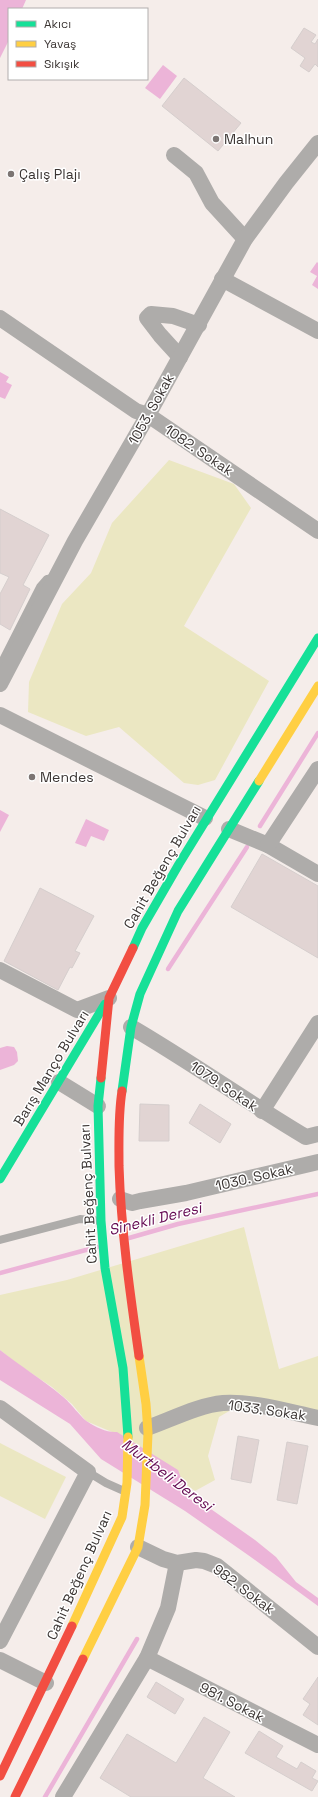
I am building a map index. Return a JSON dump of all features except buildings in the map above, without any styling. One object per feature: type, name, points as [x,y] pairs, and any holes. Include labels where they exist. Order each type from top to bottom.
[{"type":"main road","name":"Cahit Beğenç Bulvarı","points":[[0,1776],[46,1683],[122,1516],[126,1487],[128,1423],[123,1368],[105,1268],[101,1225],[98,1106],[113,997],[142,928],[205,818],[318,638]]},
{"type":"main road","points":[[15,1797],[138,1547],[145,1505],[147,1430],[122,1224],[118,1116],[136,994],[178,911],[318,686]]},
{"type":"main road","name":"Barış Manço Bulvarı","points":[[0,1179],[113,997]]},
{"type":"street","name":"1053. Sokak","points":[[2,680],[75,541],[199,325],[222,279],[245,239],[318,143]]},
{"type":"street","points":[[174,155],[196,173],[212,203],[245,239]]},
{"type":"street","points":[[222,279],[318,331]]},
{"type":"street","points":[[180,357],[147,318],[151,314],[173,316],[199,325]]},
{"type":"street","name":"1082. Sokak","points":[[0,318],[136,411],[148,415],[318,531]]},
{"type":"street","points":[[0,715],[205,818]]},
{"type":"street","points":[[268,845],[317,773]]},
{"type":"street","points":[[229,829],[268,845],[318,874]]},
{"type":"street","points":[[0,970],[77,1010],[113,997]]},
{"type":"street","points":[[262,1111],[318,1023]]},
{"type":"street","name":"1079. Sokak","points":[[131,1027],[262,1111],[306,1137],[318,1134]]},
{"type":"street","points":[[59,1082],[98,1106]]},
{"type":"street","name":"1030. Sokak","points":[[120,1199],[132,1203],[171,1196],[318,1162]]},
{"type":"street","name":"1033. Sokak","points":[[147,1430],[208,1406],[224,1403],[252,1405],[318,1418]]},
{"type":"street","points":[[0,1408],[88,1472],[0,1641]]},
{"type":"street","name":"982. Sokak","points":[[138,1547],[163,1559],[177,1563],[196,1560],[204,1561],[217,1566],[318,1648]]},
{"type":"street","points":[[69,1795],[147,1658],[168,1608],[177,1563]]},
{"type":"street","name":"981. Sokak","points":[[147,1658],[318,1745]]},
{"type":"street","points":[[0,1660],[46,1683]]},
{"type":"lane","points":[[0,1240],[80,1219],[101,1225]]},
{"type":"lane","points":[[88,1472],[106,1483],[126,1487]]},
{"type":"shaded area","points":[[169,460],[234,484],[251,508],[184,626],[269,681],[215,780],[198,785],[184,783],[119,727],[86,736],[28,712],[29,682],[62,604],[91,573],[112,523]]},
{"type":"shaded area","points":[[244,1227],[279,1369],[318,1356],[318,1410],[243,1403],[219,1417],[208,1456],[215,1480],[195,1491],[112,1432],[86,1421],[72,1404],[52,1387],[19,1365],[0,1350],[0,1295],[67,1280]]},
{"type":"shaded area","points":[[0,1443],[66,1477],[45,1519],[0,1496]]},
{"type":"water","points":[[0,0],[26,0],[22,8],[8,8],[8,42],[0,58]]},
{"type":"water","points":[[163,65],[177,76],[160,99],[145,88]]},
{"type":"water","points":[[317,262],[318,289],[312,285],[317,276],[310,272]]},
{"type":"water","points":[[0,372],[9,377],[6,382],[12,385],[5,399],[0,397]]},
{"type":"water","points":[[0,810],[9,815],[0,832]]},
{"type":"water","points":[[86,819],[109,830],[104,841],[91,836],[86,847],[75,843]]},
{"type":"water","points":[[7,1046],[14,1047],[17,1052],[18,1061],[14,1065],[0,1070],[0,1048]]},
{"type":"water","name":"Murtbeli Deresi","points":[[0,1350],[62,1396],[88,1422],[110,1432],[117,1432],[178,1470],[189,1499],[208,1507],[255,1540],[276,1557],[296,1582],[318,1598],[318,1606],[185,1511],[101,1459],[70,1424],[0,1380]]},
{"type":"waterway","points":[[260,826],[318,733]]},
{"type":"waterway","points":[[168,969],[247,847]]},
{"type":"waterway","name":"Sinekli Deresi","points":[[129,1238],[178,1224],[318,1194]]},
{"type":"waterway","name":"Sinekli Deresi","points":[[0,1273],[97,1247]]},
{"type":"waterway","points":[[45,1797],[137,1639]]},
{"type":"traffic: fast","points":[[133,948],[142,928],[179,864],[318,638]]},
{"type":"traffic: fast","points":[[122,1091],[131,1027],[140,994],[178,911],[259,781]]},
{"type":"traffic: fast","points":[[0,1179],[105,1004]]},
{"type":"traffic: fast","points":[[101,1078],[98,1106],[101,1221],[105,1268],[123,1368],[128,1437]]},
{"type":"traffic: slow","points":[[259,781],[318,686]]},
{"type":"traffic: slow","points":[[83,1659],[138,1547],[145,1505],[148,1433],[146,1404],[139,1356]]},
{"type":"traffic: slow","points":[[72,1626],[122,1517],[127,1483],[128,1437]]},
{"type":"traffic: jam","points":[[101,1078],[109,998],[133,948]]},
{"type":"traffic: jam","points":[[122,1091],[119,1128],[120,1190],[126,1261],[139,1356]]},
{"type":"traffic: jam","points":[[0,1776],[72,1626]]},
{"type":"traffic: jam","points":[[15,1797],[83,1659]]},
{"type":"place","name":"Malhun","points":[[216,139]]},
{"type":"place","name":"Çalış Plajı","points":[[11,174]]},
{"type":"place","name":"Mendes","points":[[32,777]]}]
